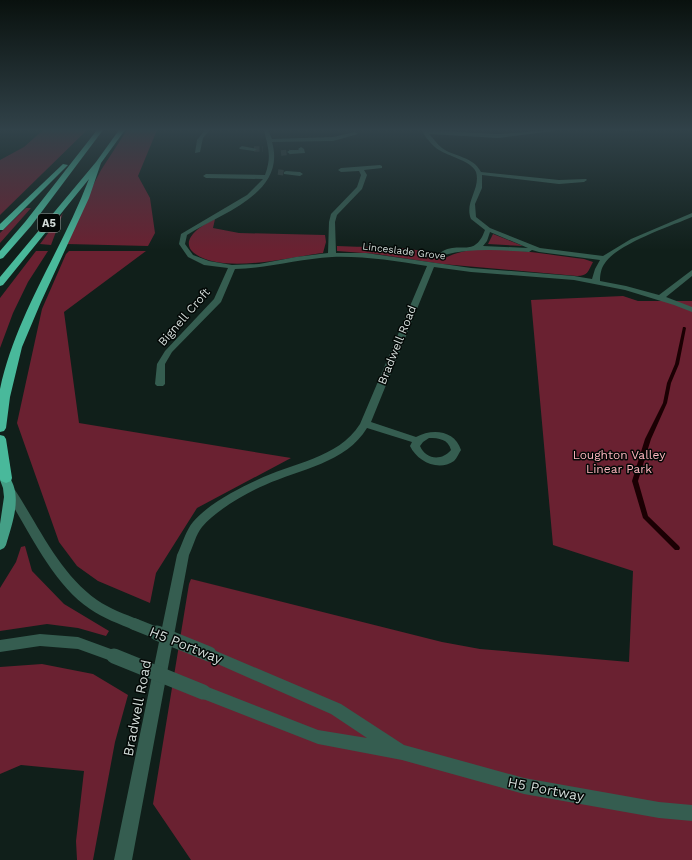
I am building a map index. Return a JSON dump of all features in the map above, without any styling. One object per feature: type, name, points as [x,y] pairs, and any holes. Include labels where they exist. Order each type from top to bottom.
[{"type":"highway","points":[[0,228],[59,170]]},
{"type":"highway","name":"A5","points":[[0,256],[28,224],[69,170]]},
{"type":"highway","name":"A5","points":[[0,283],[92,170]]},
{"type":"highway","points":[[0,428],[4,397],[17,347],[36,302],[85,198],[95,170]]},
{"type":"highway","points":[[0,439],[3,475]]},
{"type":"main road","points":[[0,545],[11,493],[3,475]]},
{"type":"street","points":[[268,174],[269,170]]},
{"type":"street","points":[[332,255],[332,222],[334,214],[360,188],[364,174],[362,170]]},
{"type":"street","points":[[477,170],[479,173],[479,188],[472,204],[473,218],[488,229],[539,250]]},
{"type":"street","points":[[206,176],[268,174],[278,172]]},
{"type":"street","points":[[286,173],[300,174]]},
{"type":"street","points":[[479,173],[559,182],[584,180]]},
{"type":"street","name":"Linceslade Grove","points":[[268,174],[258,188],[239,203],[196,225],[184,234],[182,244],[190,256],[206,263],[232,267],[259,266],[296,259],[332,255],[366,255],[431,265],[596,281],[660,298],[692,310]]},
{"type":"street","points":[[596,281],[597,271],[604,258],[626,244],[692,215]]},
{"type":"street","points":[[478,247],[484,241],[488,229]]},
{"type":"street","points":[[444,253],[478,247],[539,250],[604,258]]},
{"type":"street","name":"Bradwell Road","points":[[122,860],[183,555],[197,525],[224,502],[261,482],[315,462],[340,450],[357,437],[365,424],[431,265]]},
{"type":"street","name":"Bignell Croft","points":[[160,384],[161,364],[169,351],[218,300],[232,267]]},
{"type":"street","points":[[660,298],[692,272]]},
{"type":"street","points":[[365,424],[418,440]]},
{"type":"street","name":"H5 Portway","points":[[11,493],[48,554],[67,578],[91,602],[134,624],[209,654],[336,710],[402,752]]},
{"type":"street","name":"H5 Portway","points":[[0,646],[40,640],[78,643],[318,737],[402,752],[524,786],[659,810],[692,813]]},
{"type":"green space","points":[[0,170],[46,170],[0,215]]},
{"type":"green space","points":[[101,170],[140,170],[138,176],[150,198],[155,233],[148,246],[67,244],[86,199]]},
{"type":"green space","points":[[26,208],[31,208],[0,243],[0,233]]},
{"type":"green space","points":[[63,213],[51,245],[40,244]]},
{"type":"green space","points":[[215,219],[213,228],[239,233],[325,235],[326,242],[323,253],[257,263],[221,263],[206,259],[194,253],[190,248],[189,243],[190,238],[194,233]]},
{"type":"green space","points":[[493,234],[523,246],[488,244]]},
{"type":"green space","points":[[337,246],[420,250],[447,257],[461,252],[477,250],[514,250],[584,259],[593,262],[586,274],[577,276],[442,264],[376,254],[337,251]]},
{"type":"green space","points":[[36,251],[48,251],[28,282],[13,313],[0,348],[0,298]]},
{"type":"green space","points":[[69,251],[146,251],[64,312],[79,423],[291,458],[197,508],[156,573],[150,603],[98,581],[77,566],[59,542],[17,423],[42,309],[66,254]]},
{"type":"green space","name":"Loughton Valley Linear Park","points":[[623,296],[638,301],[692,301],[692,860],[191,860],[153,804],[191,579],[442,642],[480,649],[629,662],[633,571],[553,545],[531,300]]},
{"type":"green space","points":[[25,546],[32,571],[64,604],[109,631],[106,636],[78,628],[47,624],[0,631],[0,588],[16,562],[21,547]]},
{"type":"green space","points":[[42,664],[93,674],[128,695],[115,742],[93,860],[77,860],[76,841],[84,771],[21,765],[0,774],[0,667]]},
{"type":"waterway","points":[[677,548],[645,517],[635,481],[648,439],[665,403],[669,383],[677,364],[684,328]]},
{"type":"tunnel","points":[[278,172],[286,173]]}]
